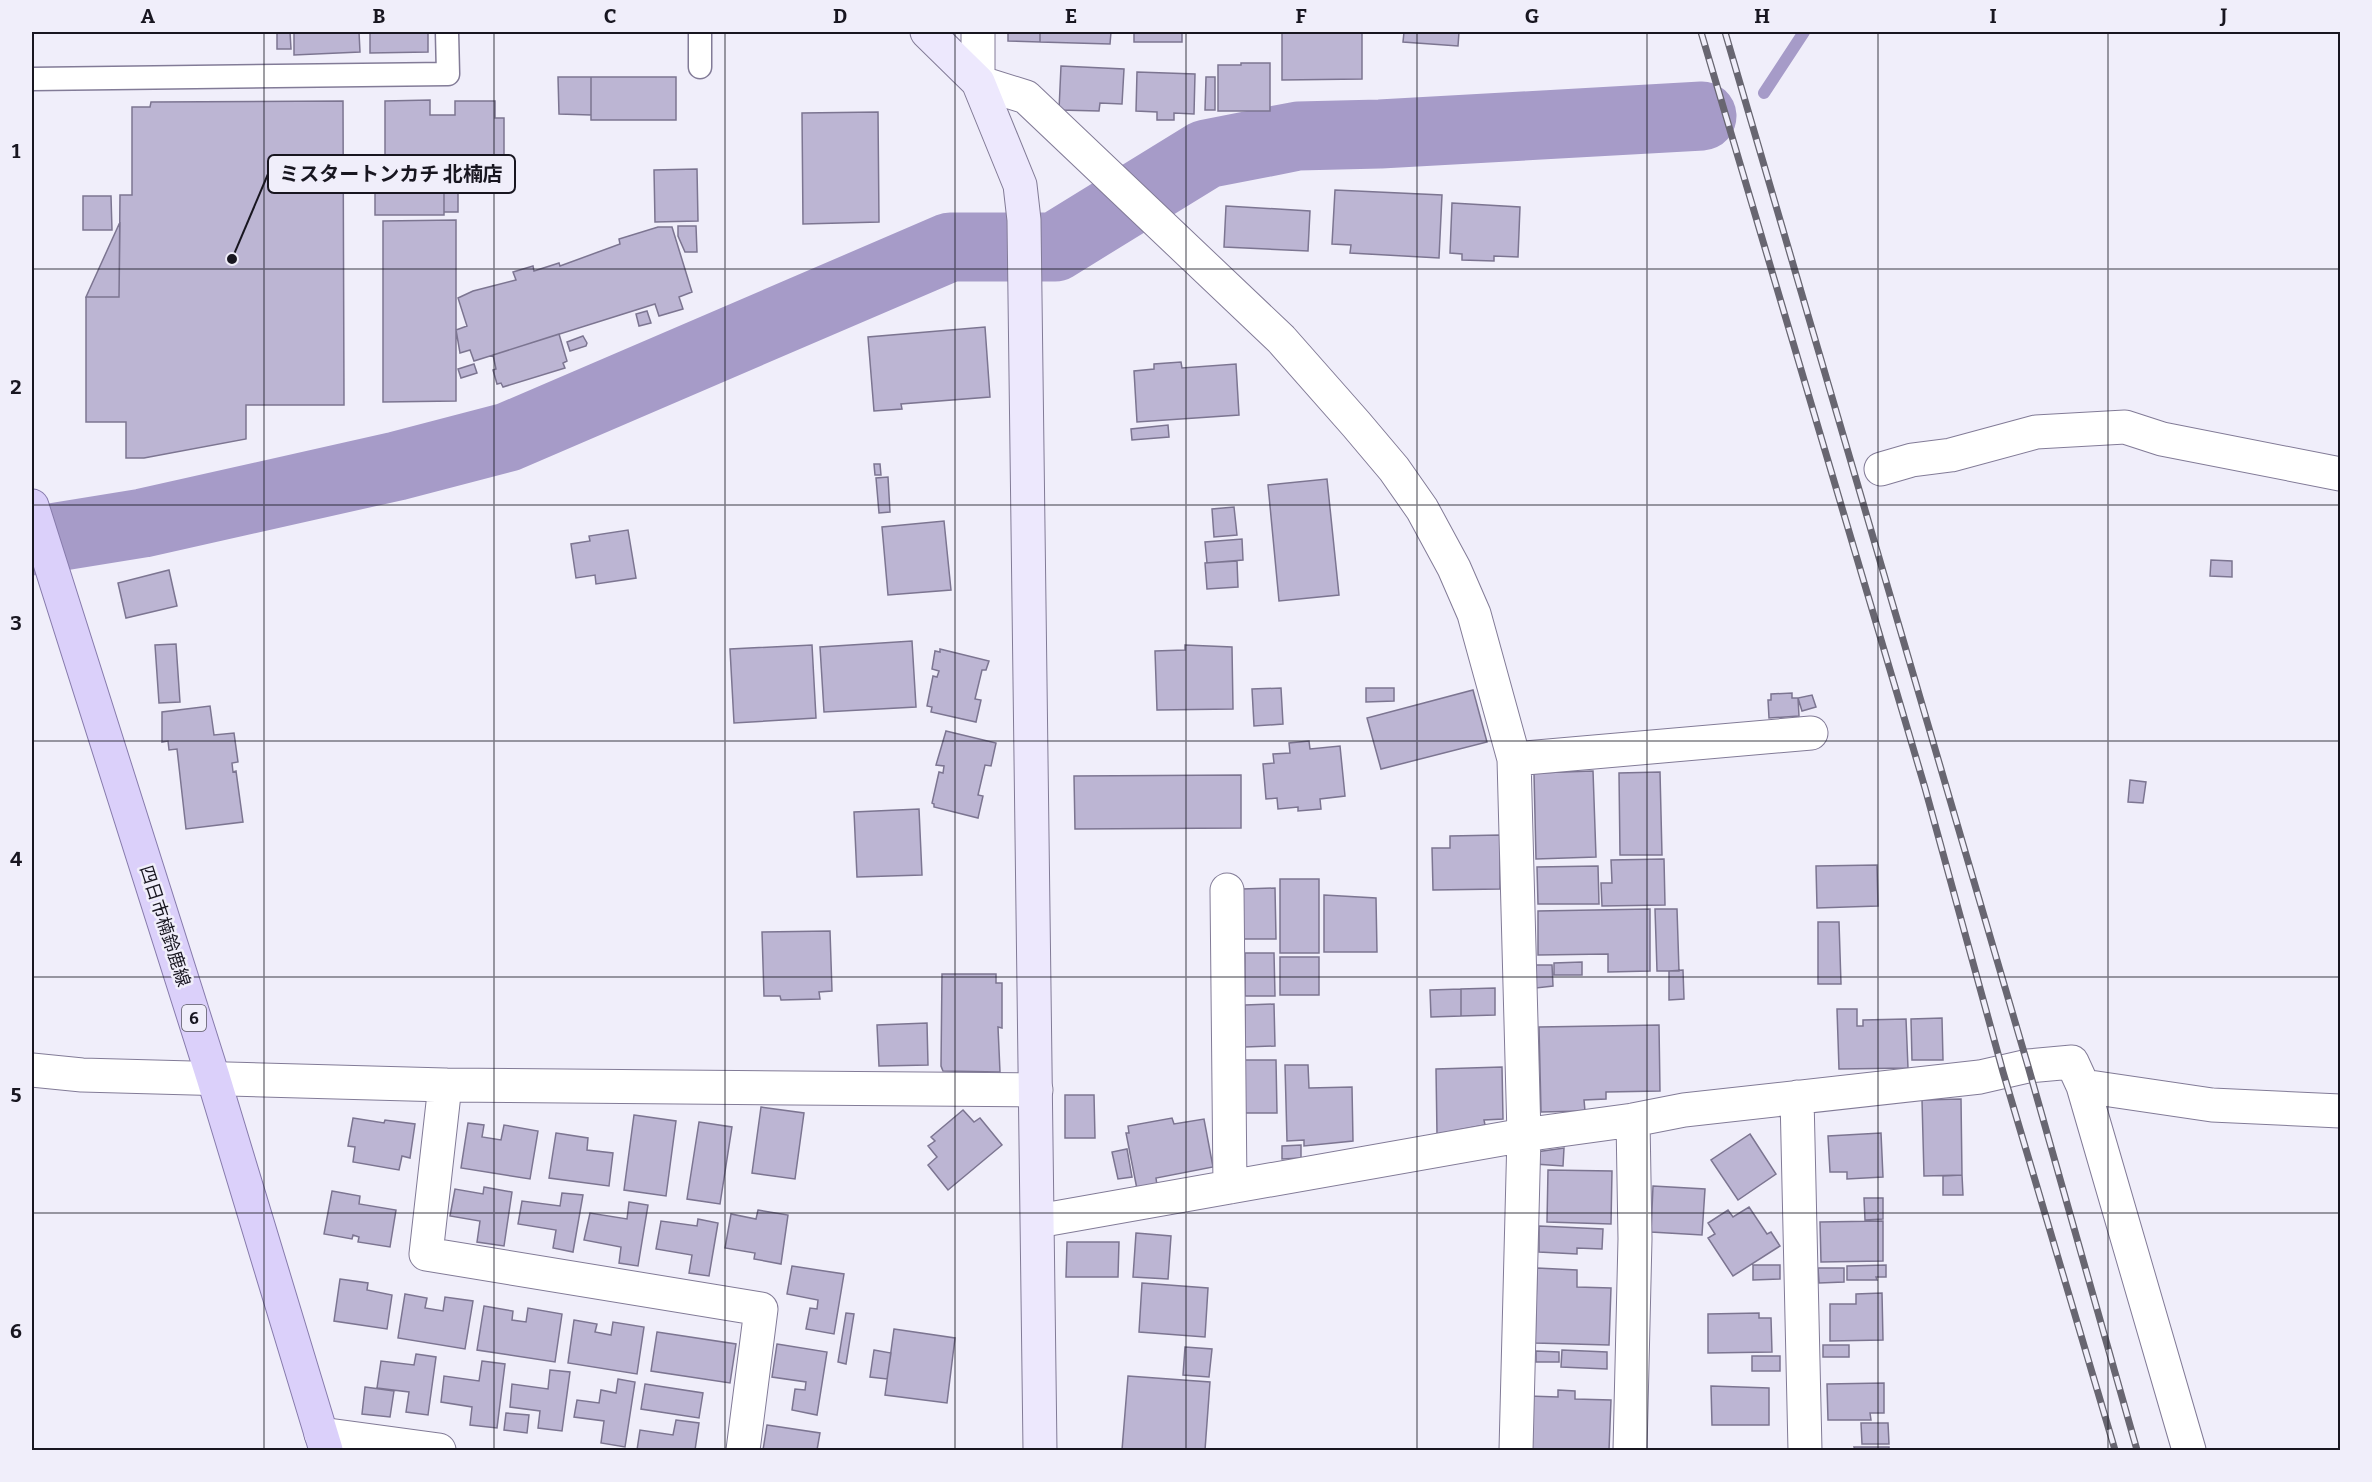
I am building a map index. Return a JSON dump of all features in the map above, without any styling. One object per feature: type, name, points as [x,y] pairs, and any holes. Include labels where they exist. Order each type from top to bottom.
[{"type":"main road","name":"四日市楠鈴鹿線","points":[[32,506],[213,1077],[324,1442]]},
{"type":"street","points":[[927,32],[978,82],[1026,97],[1152,214],[1281,339],[1394,469],[1422,508],[1454,568],[1474,614],[1514,759],[1524,1135],[1516,1450]]},
{"type":"street","points":[[978,32],[978,82],[1020,185],[1024,220],[1040,1450]]},
{"type":"street","points":[[1881,469],[1912,460],[1951,455],[2036,432],[2125,427],[2162,439],[2340,474]]},
{"type":"street","points":[[1514,759],[1811,733]]},
{"type":"street","points":[[1227,890],[1230,1187]]},
{"type":"street","points":[[1038,1221],[1524,1135],[1633,1120],[1684,1110],[1980,1077],[2028,1066],[2072,1062],[2083,1086],[2189,1450]]},
{"type":"street","points":[[32,1070],[82,1075],[445,1085],[1036,1090]]},
{"type":"street","points":[[445,1085],[426,1254],[761,1309],[742,1450]]},
{"type":"street","points":[[2083,1086],[2212,1105],[2340,1111]]},
{"type":"street","points":[[1797,1097],[1805,1450]]},
{"type":"street","points":[[1630,1450],[1635,1239],[1633,1120]]},
{"type":"street","points":[[324,1442],[439,1450]]},
{"type":"lane","points":[[32,79],[448,74],[447,32]]},
{"type":"lane","points":[[700,32],[700,67]]},
{"type":"building","points":[[277,32],[290,32],[291,49],[277,49]]},
{"type":"building","points":[[294,32],[359,32],[360,52],[294,55]]},
{"type":"building","points":[[370,32],[428,32],[428,52],[370,53]]},
{"type":"building","points":[[1008,32],[1040,32],[1040,42],[1008,41]]},
{"type":"building","points":[[1040,32],[1111,32],[1110,44],[1040,42]]},
{"type":"building","points":[[1134,32],[1182,32],[1182,42],[1134,42]]},
{"type":"building","points":[[1282,32],[1362,32],[1362,79],[1282,80]]},
{"type":"building","points":[[1404,32],[1459,32],[1458,46],[1403,42]]},
{"type":"building","points":[[1241,63],[1270,63],[1270,111],[1218,111],[1218,65],[1241,65]]},
{"type":"building","points":[[1061,66],[1124,69],[1122,104],[1100,103],[1099,111],[1059,110]]},
{"type":"building","points":[[1137,72],[1195,74],[1194,114],[1174,113],[1174,120],[1157,120],[1157,112],[1136,111]]},
{"type":"building","points":[[558,77],[591,77],[591,115],[559,114]]},
{"type":"building","points":[[591,77],[676,77],[676,120],[591,120]]},
{"type":"building","points":[[1206,77],[1215,77],[1215,110],[1205,110]]},
{"type":"building","points":[[430,100],[430,115],[455,115],[455,101],[495,101],[495,118],[504,118],[504,168],[466,168],[466,173],[422,173],[422,168],[391,168],[391,156],[385,156],[385,101]]},
{"type":"building","points":[[343,101],[344,405],[246,405],[246,439],[144,458],[126,458],[126,422],[86,422],[86,297],[119,297],[120,195],[132,195],[132,107],[150,107],[151,102]]},
{"type":"building","points":[[878,112],[879,222],[803,224],[802,113]]},
{"type":"building","points":[[697,169],[698,221],[655,222],[654,170]]},
{"type":"building","points":[[444,175],[444,215],[375,215],[375,176]]},
{"type":"building","points":[[444,175],[458,175],[458,212],[444,212]]},
{"type":"building","points":[[1335,190],[1442,195],[1439,258],[1350,253],[1351,245],[1332,244]]},
{"type":"building","points":[[83,196],[111,196],[112,230],[83,230]]},
{"type":"building","points":[[1452,203],[1520,207],[1518,257],[1494,256],[1494,261],[1462,260],[1462,254],[1450,253]]},
{"type":"building","points":[[1226,206],[1310,211],[1308,251],[1224,247]]},
{"type":"building","points":[[456,220],[456,401],[383,402],[383,221]]},
{"type":"building","points":[[120,222],[119,297],[86,297]]},
{"type":"building","points":[[678,226],[696,226],[697,252],[685,252],[678,236]]},
{"type":"building","points":[[658,227],[672,227],[692,292],[679,297],[683,309],[659,316],[655,304],[474,361],[470,350],[460,353],[456,330],[467,326],[458,298],[473,291],[516,280],[513,272],[533,266],[534,271],[559,263],[560,266],[620,244],[619,239]]},
{"type":"building","points":[[647,311],[651,323],[639,326],[636,314]]},
{"type":"building","points":[[985,327],[990,397],[901,404],[902,409],[874,411],[868,337]]},
{"type":"building","points":[[559,334],[567,361],[563,363],[565,368],[503,387],[501,383],[497,384],[493,370],[496,369],[493,355]]},
{"type":"building","points":[[583,336],[587,343],[586,346],[570,351],[567,342]]},
{"type":"building","points":[[1181,362],[1182,368],[1236,364],[1239,415],[1137,422],[1134,371],[1154,369],[1154,364]]},
{"type":"building","points":[[474,364],[477,373],[461,378],[458,369]]},
{"type":"building","points":[[1168,425],[1169,437],[1132,440],[1131,429]]},
{"type":"building","points":[[874,464],[880,464],[881,475],[875,475]]},
{"type":"building","points":[[888,477],[890,512],[879,513],[876,478]]},
{"type":"building","points":[[1327,479],[1339,595],[1279,601],[1268,485]]},
{"type":"building","points":[[1234,507],[1237,535],[1214,537],[1212,509]]},
{"type":"building","points":[[944,521],[951,590],[888,595],[882,527]]},
{"type":"building","points":[[628,530],[636,578],[596,584],[595,575],[576,578],[571,544],[590,541],[589,536]]},
{"type":"building","points":[[1242,539],[1243,560],[1207,563],[1205,542]]},
{"type":"building","points":[[2211,560],[2232,561],[2232,577],[2210,576]]},
{"type":"building","points":[[1237,561],[1238,587],[1207,589],[1205,563]]},
{"type":"building","points":[[169,570],[177,606],[126,618],[118,583]]},
{"type":"building","points":[[912,641],[916,707],[824,712],[820,647]]},
{"type":"building","points":[[176,644],[180,702],[159,703],[155,645]]},
{"type":"building","points":[[812,645],[816,718],[734,723],[730,649]]},
{"type":"building","points":[[1185,645],[1232,647],[1233,709],[1157,710],[1155,651],[1185,650]]},
{"type":"building","points":[[940,649],[989,661],[986,670],[982,670],[975,699],[981,700],[976,722],[931,712],[932,707],[927,706],[933,676],[937,677],[939,671],[932,669],[935,651],[940,652]]},
{"type":"building","points":[[1281,688],[1283,724],[1254,726],[1252,689]]},
{"type":"building","points":[[1366,688],[1394,688],[1394,701],[1366,702]]},
{"type":"building","points":[[1473,690],[1487,742],[1381,769],[1367,718]]},
{"type":"building","points":[[1792,693],[1792,698],[1798,698],[1799,716],[1769,718],[1768,700],[1771,700],[1771,694]]},
{"type":"building","points":[[1812,695],[1816,707],[1802,711],[1798,698]]},
{"type":"building","points":[[210,706],[214,735],[234,733],[238,762],[232,763],[233,772],[236,771],[243,822],[186,829],[177,749],[169,750],[168,741],[162,742],[162,712]]},
{"type":"building","points":[[946,731],[996,743],[991,766],[985,765],[978,795],[983,796],[978,818],[934,807],[932,803],[939,772],[943,773],[944,766],[936,765]]},
{"type":"building","points":[[1309,741],[1310,749],[1340,746],[1345,796],[1320,799],[1321,809],[1298,811],[1298,807],[1278,809],[1277,798],[1266,799],[1263,764],[1274,763],[1273,754],[1290,753],[1289,743]]},
{"type":"building","points":[[1593,771],[1596,857],[1536,859],[1534,773]]},
{"type":"building","points":[[1660,772],[1662,855],[1620,855],[1619,773]]},
{"type":"building","points":[[1241,775],[1241,828],[1075,829],[1074,776]]},
{"type":"building","points":[[2130,780],[2146,782],[2143,803],[2128,802]]},
{"type":"building","points":[[919,809],[922,875],[857,877],[854,812]]},
{"type":"building","points":[[1500,835],[1500,889],[1433,890],[1432,848],[1450,848],[1450,836]]},
{"type":"building","points":[[1664,859],[1665,905],[1602,906],[1601,883],[1612,883],[1611,860]]},
{"type":"building","points":[[1877,865],[1878,906],[1817,908],[1816,866]]},
{"type":"building","points":[[1598,866],[1599,904],[1538,904],[1537,867]]},
{"type":"building","points":[[1280,879],[1319,879],[1319,953],[1280,953]]},
{"type":"building","points":[[1275,888],[1276,939],[1243,939],[1242,889]]},
{"type":"building","points":[[1324,895],[1376,898],[1377,952],[1324,952]]},
{"type":"building","points":[[1650,909],[1650,971],[1608,972],[1608,954],[1538,955],[1538,911]]},
{"type":"building","points":[[1655,909],[1677,909],[1679,971],[1657,971]]},
{"type":"building","points":[[1818,922],[1839,922],[1841,984],[1818,984]]},
{"type":"building","points":[[830,931],[832,991],[819,992],[820,999],[781,1000],[780,996],[764,996],[762,932]]},
{"type":"building","points":[[1245,953],[1274,953],[1275,996],[1245,996]]},
{"type":"building","points":[[1280,957],[1319,957],[1319,995],[1280,995]]},
{"type":"building","points":[[1582,962],[1582,975],[1554,975],[1554,963]]},
{"type":"building","points":[[1535,965],[1552,965],[1553,986],[1536,988]]},
{"type":"building","points":[[1683,970],[1684,999],[1669,1000],[1669,971]]},
{"type":"building","points":[[942,974],[996,974],[996,983],[1002,983],[1002,1028],[998,1027],[1000,1072],[943,1071],[941,1066]]},
{"type":"building","points":[[1495,988],[1495,1015],[1461,1016],[1461,989]]},
{"type":"building","points":[[1461,989],[1461,1016],[1431,1017],[1430,990]]},
{"type":"building","points":[[1274,1004],[1275,1046],[1245,1047],[1245,1005]]},
{"type":"building","points":[[1837,1009],[1857,1009],[1857,1026],[1863,1026],[1863,1020],[1906,1019],[1908,1068],[1839,1069]]},
{"type":"building","points":[[1942,1018],[1943,1060],[1912,1060],[1911,1019]]},
{"type":"building","points":[[927,1023],[928,1065],[879,1066],[877,1025]]},
{"type":"building","points":[[1659,1025],[1660,1091],[1606,1092],[1606,1099],[1584,1100],[1585,1111],[1541,1112],[1539,1027]]},
{"type":"building","points":[[1243,1060],[1276,1060],[1277,1113],[1244,1113]]},
{"type":"building","points":[[1285,1065],[1308,1065],[1309,1088],[1352,1087],[1353,1141],[1304,1146],[1304,1140],[1287,1141]]},
{"type":"building","points":[[1502,1067],[1503,1119],[1484,1120],[1485,1125],[1437,1134],[1436,1069]]},
{"type":"building","points":[[1065,1095],[1094,1095],[1095,1138],[1065,1138]]},
{"type":"building","points":[[1961,1099],[1962,1175],[1924,1176],[1922,1100]]},
{"type":"building","points":[[761,1107],[804,1113],[795,1179],[752,1173]]},
{"type":"building","points":[[963,1110],[974,1122],[980,1118],[1002,1145],[948,1190],[928,1165],[937,1157],[928,1146],[935,1141],[931,1137]]},
{"type":"building","points":[[634,1115],[676,1121],[666,1196],[624,1190]]},
{"type":"building","points":[[353,1118],[384,1123],[385,1120],[415,1124],[410,1158],[402,1156],[399,1170],[353,1162],[355,1147],[348,1146]]},
{"type":"building","points":[[1172,1118],[1174,1124],[1204,1119],[1213,1167],[1156,1178],[1157,1185],[1137,1189],[1126,1133],[1129,1133],[1128,1126]]},
{"type":"building","points":[[699,1122],[732,1127],[720,1204],[687,1199]]},
{"type":"building","points":[[468,1123],[484,1125],[482,1137],[501,1140],[504,1125],[538,1131],[530,1179],[461,1168]]},
{"type":"building","points":[[556,1133],[588,1138],[587,1150],[613,1153],[609,1186],[549,1178]]},
{"type":"building","points":[[1881,1133],[1883,1177],[1847,1179],[1847,1172],[1830,1172],[1828,1136]]},
{"type":"building","points":[[1750,1134],[1776,1174],[1738,1200],[1711,1160]]},
{"type":"building","points":[[1301,1145],[1301,1158],[1282,1159],[1282,1146]]},
{"type":"building","points":[[1564,1148],[1563,1166],[1535,1164],[1536,1152]]},
{"type":"building","points":[[1127,1149],[1132,1177],[1118,1179],[1112,1152]]},
{"type":"building","points":[[1548,1170],[1612,1171],[1611,1224],[1547,1222]]},
{"type":"building","points":[[1962,1175],[1963,1195],[1943,1195],[1943,1176]]},
{"type":"building","points":[[1653,1186],[1705,1189],[1702,1235],[1651,1232]]},
{"type":"building","points":[[484,1187],[512,1192],[504,1246],[477,1242],[480,1221],[450,1216],[455,1189],[483,1194]]},
{"type":"building","points":[[332,1191],[360,1196],[359,1204],[396,1210],[390,1247],[358,1242],[359,1237],[353,1235],[352,1239],[324,1234]]},
{"type":"building","points":[[562,1193],[583,1195],[573,1252],[553,1248],[556,1230],[518,1224],[522,1201],[560,1206]]},
{"type":"building","points":[[1864,1198],[1883,1198],[1883,1219],[1865,1220]]},
{"type":"building","points":[[629,1202],[648,1205],[638,1266],[619,1263],[621,1247],[584,1240],[590,1213],[627,1219]]},
{"type":"building","points":[[1749,1207],[1767,1234],[1771,1232],[1780,1246],[1733,1276],[1708,1238],[1715,1234],[1708,1223],[1728,1210],[1733,1217]]},
{"type":"building","points":[[758,1210],[788,1215],[781,1264],[754,1259],[755,1253],[725,1248],[731,1214],[756,1219]]},
{"type":"building","points":[[698,1219],[718,1223],[709,1276],[689,1273],[692,1255],[656,1249],[661,1221],[697,1226]]},
{"type":"building","points":[[1883,1221],[1883,1261],[1821,1262],[1820,1222]]},
{"type":"building","points":[[1539,1226],[1603,1229],[1602,1249],[1577,1248],[1577,1254],[1539,1252]]},
{"type":"building","points":[[1136,1233],[1171,1236],[1168,1279],[1133,1277]]},
{"type":"building","points":[[1067,1242],[1119,1242],[1118,1277],[1066,1277]]},
{"type":"building","points":[[1753,1265],[1780,1265],[1780,1279],[1753,1280]]},
{"type":"building","points":[[1886,1265],[1886,1277],[1876,1277],[1877,1280],[1847,1280],[1847,1266]]},
{"type":"building","points":[[792,1266],[844,1274],[834,1334],[806,1329],[810,1308],[817,1309],[818,1300],[787,1294]]},
{"type":"building","points":[[1537,1268],[1577,1270],[1577,1287],[1611,1288],[1609,1345],[1535,1343]]},
{"type":"building","points":[[1818,1268],[1844,1268],[1844,1282],[1819,1283]]},
{"type":"building","points":[[340,1279],[368,1283],[367,1290],[392,1295],[387,1329],[334,1321]]},
{"type":"building","points":[[1142,1283],[1208,1288],[1205,1337],[1139,1332]]},
{"type":"building","points":[[1882,1293],[1883,1340],[1830,1341],[1830,1304],[1856,1304],[1856,1294]]},
{"type":"building","points":[[405,1294],[427,1298],[425,1308],[443,1311],[445,1297],[473,1301],[465,1349],[398,1338]]},
{"type":"building","points":[[484,1306],[513,1311],[512,1320],[526,1322],[528,1308],[562,1314],[555,1362],[477,1350]]},
{"type":"building","points":[[846,1313],[854,1314],[846,1364],[838,1362]]},
{"type":"building","points":[[1759,1313],[1759,1318],[1771,1318],[1772,1352],[1708,1353],[1708,1314]]},
{"type":"building","points":[[574,1320],[597,1324],[595,1332],[611,1335],[613,1322],[644,1327],[637,1374],[568,1363]]},
{"type":"building","points":[[894,1329],[955,1338],[947,1403],[885,1395]]},
{"type":"building","points":[[657,1332],[736,1344],[730,1383],[651,1371]]},
{"type":"building","points":[[777,1344],[827,1352],[817,1415],[792,1410],[795,1389],[805,1390],[806,1382],[772,1377]]},
{"type":"building","points":[[1823,1345],[1849,1345],[1849,1357],[1823,1357]]},
{"type":"building","points":[[1185,1347],[1212,1349],[1209,1377],[1183,1375]]},
{"type":"building","points":[[874,1350],[891,1353],[887,1379],[870,1377]]},
{"type":"building","points":[[1562,1350],[1607,1352],[1607,1369],[1561,1367]]},
{"type":"building","points":[[1536,1351],[1559,1352],[1559,1362],[1536,1362]]},
{"type":"building","points":[[416,1354],[436,1357],[428,1415],[406,1412],[409,1392],[377,1388],[381,1361],[414,1365]]},
{"type":"building","points":[[1752,1356],[1780,1356],[1780,1371],[1752,1371]]},
{"type":"building","points":[[482,1361],[505,1364],[497,1428],[470,1425],[472,1407],[441,1402],[444,1376],[479,1381]]},
{"type":"building","points":[[550,1370],[570,1372],[562,1431],[538,1428],[540,1411],[510,1407],[512,1384],[548,1389]]},
{"type":"building","points":[[1128,1376],[1210,1382],[1205,1450],[1122,1450]]},
{"type":"building","points":[[618,1379],[635,1382],[625,1447],[601,1443],[604,1421],[574,1417],[577,1400],[599,1403],[601,1390],[616,1393]]},
{"type":"building","points":[[1884,1383],[1884,1413],[1870,1413],[1871,1420],[1828,1420],[1827,1384]]},
{"type":"building","points":[[645,1384],[703,1393],[699,1418],[641,1409]]},
{"type":"building","points":[[1711,1386],[1769,1388],[1769,1425],[1712,1425]]},
{"type":"building","points":[[365,1387],[394,1391],[390,1417],[362,1414]]},
{"type":"building","points":[[1558,1390],[1575,1391],[1575,1399],[1611,1400],[1609,1450],[1527,1450],[1529,1396],[1558,1397]]},
{"type":"building","points":[[506,1413],[529,1415],[527,1433],[504,1430]]},
{"type":"building","points":[[676,1420],[699,1423],[695,1450],[637,1450],[640,1430],[673,1435]]},
{"type":"building","points":[[1861,1423],[1888,1423],[1889,1444],[1862,1444]]},
{"type":"building","points":[[767,1425],[820,1433],[817,1450],[763,1450]]},
{"type":"building","points":[[1854,1447],[1889,1447],[1889,1450],[1855,1450]]},
{"type":"waterway","points":[[1764,93],[1804,32]]},
{"type":"waterway","points":[[32,541],[143,523],[397,466],[508,437],[950,247],[1055,247],[1206,154],[1298,136],[1380,134],[1702,116]]},
{"type":"railway","points":[[1701,32],[1925,788],[2003,1072],[2115,1450]]},
{"type":"railway","points":[[1725,32],[2028,1066],[2137,1450]]},
{"type":"place","name":"ミスタートンカチ 北楠店","points":[[232,259]]}]
